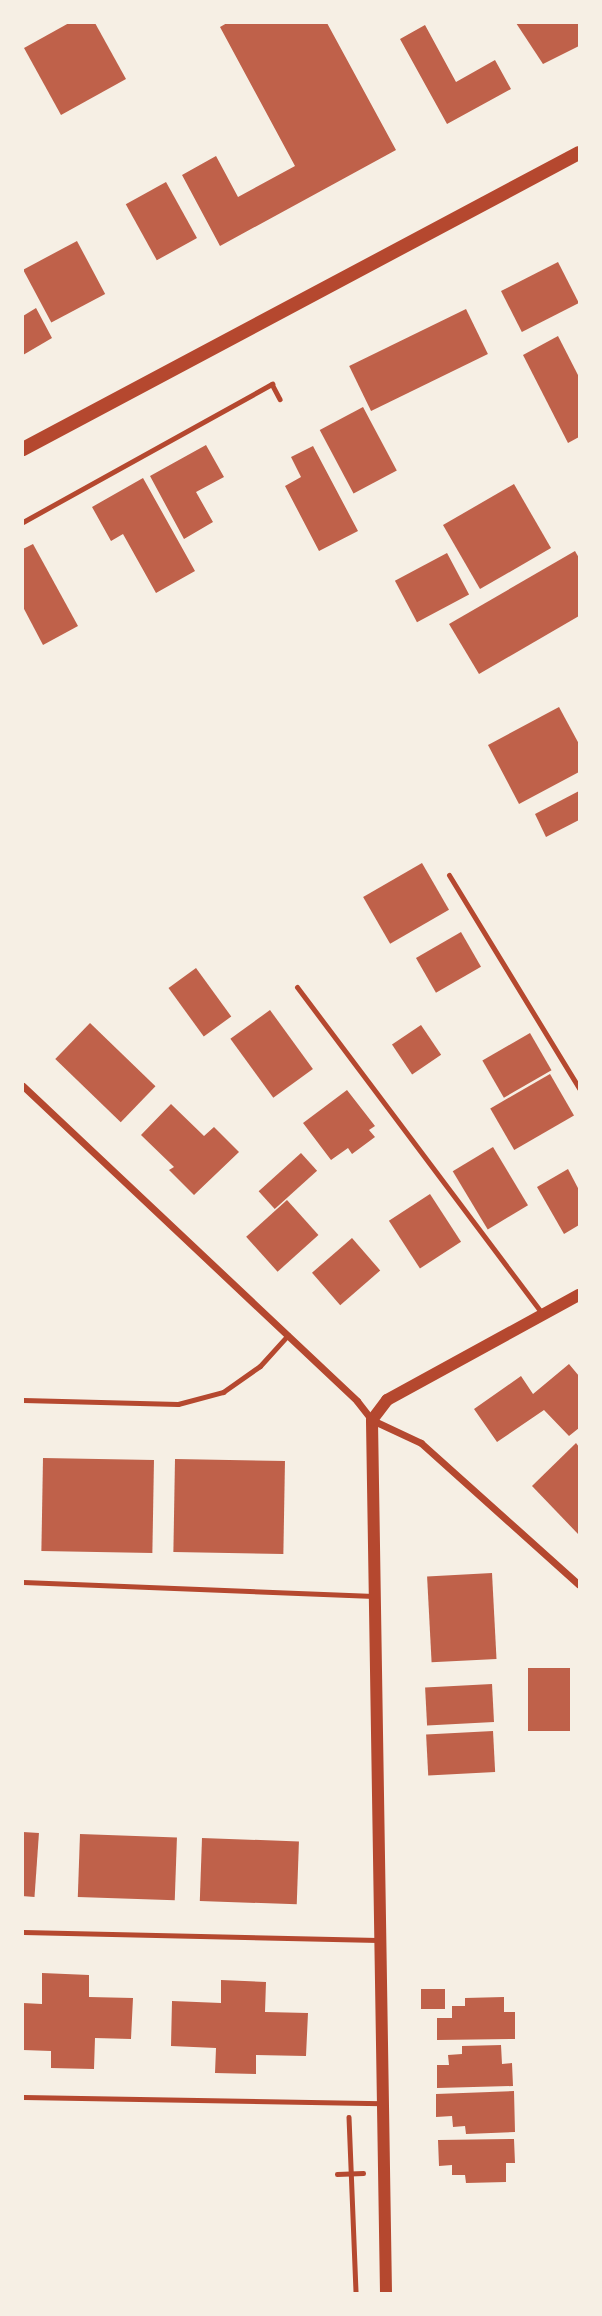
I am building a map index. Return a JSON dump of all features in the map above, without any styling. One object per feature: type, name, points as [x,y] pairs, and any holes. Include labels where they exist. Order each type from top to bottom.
[{"type":"main road","points":[[23,449],[579,153]]},
{"type":"street","points":[[23,1086],[288,1335],[372,1420],[421,1443],[579,1585]]},
{"type":"street","points":[[386,2293],[378,1940],[377,1596],[372,1420],[387,1400],[579,1296]]},
{"type":"lane","points":[[449,876],[579,1088]]},
{"type":"lane","points":[[297,987],[543,1315]]},
{"type":"lane","points":[[23,1400],[178,1404],[223,1392],[260,1366],[288,1335]]},
{"type":"lane","points":[[23,1582],[377,1596]]},
{"type":"lane","points":[[23,1933],[378,1940]]},
{"type":"lane","points":[[23,2097],[382,2103]]},
{"type":"path","points":[[23,522],[272,384],[280,399]]},
{"type":"path","points":[[348,2103],[356,2293]]},
{"type":"building","points":[[69,23],[95,23],[126,79],[61,115],[24,48]]},
{"type":"building","points":[[227,23],[327,23],[396,150],[220,246],[182,175],[216,156],[238,197],[295,166],[220,27]]},
{"type":"building","points":[[516,23],[579,23],[579,46],[543,64]]},
{"type":"building","points":[[425,25],[456,82],[495,60],[511,89],[447,124],[400,39]]},
{"type":"building","points":[[166,182],[197,238],[157,260],[126,204]]},
{"type":"building","points":[[77,241],[105,294],[51,323],[23,270]]},
{"type":"building","points":[[558,262],[579,303],[522,332],[501,291]]},
{"type":"building","points":[[36,308],[52,338],[23,355],[23,316]]},
{"type":"building","points":[[466,309],[488,354],[371,411],[349,366]]},
{"type":"building","points":[[558,336],[579,377],[579,437],[568,443],[523,355]]},
{"type":"building","points":[[363,407],[397,471],[354,494],[320,430]]},
{"type":"building","points":[[206,445],[224,477],[196,492],[213,522],[184,539],[150,476]]},
{"type":"building","points":[[313,446],[358,531],[319,551],[285,486],[301,477],[291,457]]},
{"type":"building","points":[[143,478],[195,571],[156,593],[123,534],[111,541],[92,507]]},
{"type":"building","points":[[514,484],[551,548],[480,589],[443,525]]},
{"type":"building","points":[[33,544],[78,626],[43,645],[23,607],[23,549]]},
{"type":"building","points":[[575,551],[579,558],[579,616],[479,674],[449,624]]},
{"type":"building","points":[[447,553],[469,594],[417,622],[395,581]]},
{"type":"building","points":[[559,707],[579,744],[579,772],[519,804],[488,745]]},
{"type":"building","points":[[579,791],[579,820],[546,837],[535,814]]},
{"type":"building","points":[[422,863],[449,910],[390,944],[363,897]]},
{"type":"building","points":[[461,932],[481,967],[436,993],[416,958]]},
{"type":"building","points":[[196,968],[231,1017],[204,1037],[168,988]]},
{"type":"building","points":[[270,1010],[313,1069],[273,1098],[230,1039]]},
{"type":"building","points":[[90,1023],[155,1086],[121,1122],[55,1059]]},
{"type":"building","points":[[421,1025],[441,1055],[412,1074],[392,1045]]},
{"type":"building","points":[[530,1033],[552,1070],[504,1098],[482,1060]]},
{"type":"building","points":[[550,1074],[574,1116],[514,1150],[490,1108]]},
{"type":"building","points":[[347,1090],[375,1126],[369,1130],[375,1137],[352,1154],[348,1148],[331,1160],[303,1123]]},
{"type":"building","points":[[171,1104],[204,1136],[214,1127],[239,1152],[194,1195],[169,1170],[174,1167],[141,1135]]},
{"type":"building","points":[[493,1147],[528,1205],[488,1229],[453,1171]]},
{"type":"building","points":[[301,1153],[317,1171],[275,1209],[259,1191]]},
{"type":"building","points":[[568,1169],[579,1190],[579,1225],[564,1234],[537,1187]]},
{"type":"building","points":[[430,1194],[461,1242],[420,1268],[389,1221]]},
{"type":"building","points":[[287,1200],[318,1235],[278,1272],[246,1237]]},
{"type":"building","points":[[352,1238],[380,1270],[340,1305],[312,1273]]},
{"type":"building","points":[[569,1364],[579,1376],[579,1428],[569,1436],[544,1410],[497,1442],[474,1409],[521,1376],[533,1394]]},
{"type":"building","points":[[576,1443],[579,1447],[579,1535],[532,1486]]},
{"type":"building","points":[[43,1458],[154,1460],[152,1553],[41,1551]]},
{"type":"building","points":[[175,1459],[285,1461],[283,1554],[173,1552]]},
{"type":"building","points":[[492,1573],[497,1659],[432,1662],[427,1576]]},
{"type":"building","points":[[528,1668],[570,1668],[570,1731],[528,1731]]},
{"type":"building","points":[[492,1684],[494,1722],[427,1725],[425,1688]]},
{"type":"building","points":[[493,1731],[495,1772],[428,1775],[426,1735]]},
{"type":"building","points":[[23,1832],[39,1833],[34,1897],[23,1896]]},
{"type":"building","points":[[80,1834],[177,1837],[175,1900],[78,1897]]},
{"type":"building","points":[[202,1838],[299,1841],[297,1904],[200,1901]]},
{"type":"building","points":[[42,1973],[89,1975],[89,1997],[133,1998],[131,2039],[95,2038],[94,2069],[51,2068],[51,2051],[23,2050],[23,2003],[42,2004]]},
{"type":"building","points":[[221,1980],[266,1982],[265,2012],[308,2013],[306,2056],[256,2055],[256,2074],[215,2073],[216,2048],[171,2046],[172,2001],[221,2003]]},
{"type":"building","points":[[421,1989],[445,1989],[445,2009],[421,2009]]},
{"type":"building","points":[[504,1997],[504,2012],[515,2012],[515,2039],[437,2040],[437,2018],[452,2018],[452,2006],[465,2006],[465,1998]]},
{"type":"building","points":[[501,2045],[502,2064],[512,2063],[513,2086],[437,2088],[437,2065],[449,2065],[448,2055],[462,2054],[462,2046]]},
{"type":"building","points":[[514,2091],[515,2132],[466,2134],[465,2126],[453,2127],[452,2116],[436,2117],[436,2094]]},
{"type":"building","points":[[514,2139],[515,2163],[506,2163],[506,2182],[466,2183],[465,2175],[452,2175],[452,2165],[439,2166],[438,2140]]}]
